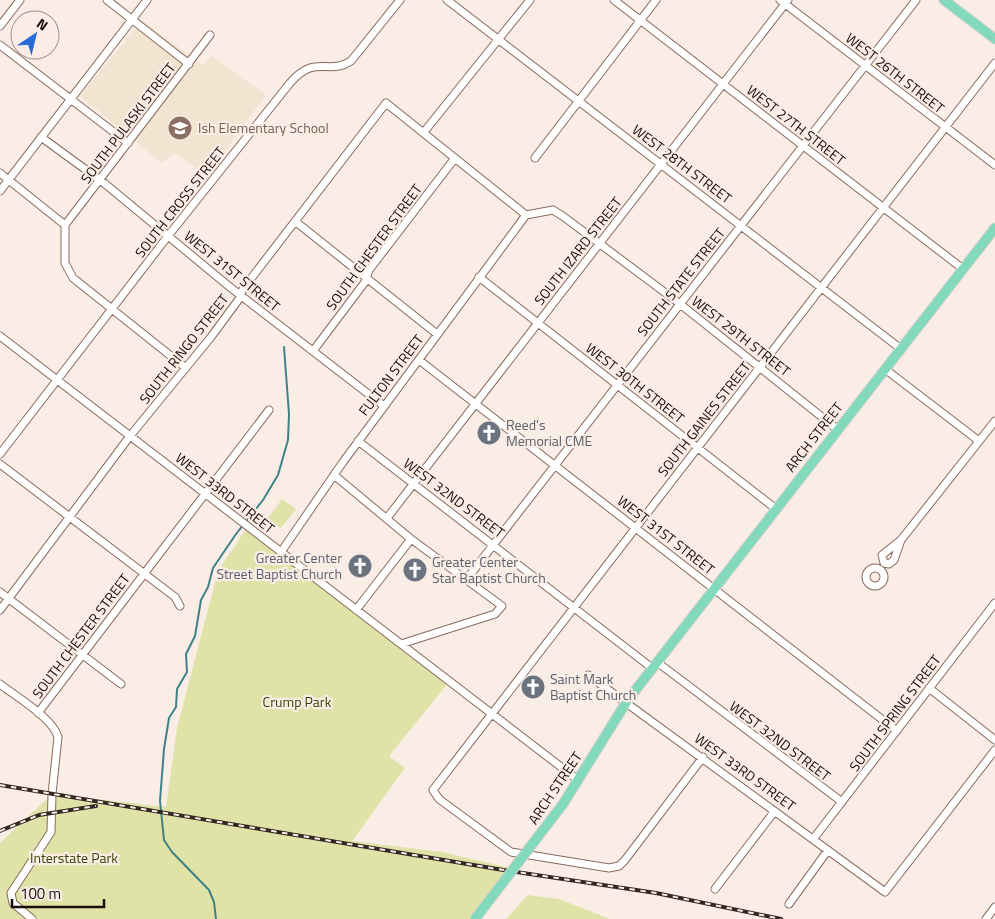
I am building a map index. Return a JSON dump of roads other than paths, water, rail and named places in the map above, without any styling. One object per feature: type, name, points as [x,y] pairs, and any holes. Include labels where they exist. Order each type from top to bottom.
[{"type":"main road","points":[[944,0],[995,39]]},
{"type":"main road","name":"ARCH STREET","points":[[475,919],[563,804],[627,701],[654,665],[995,228]]},
{"type":"street","points":[[0,26],[20,0]]},
{"type":"street","points":[[107,0],[189,64]]},
{"type":"street","points":[[0,191],[147,0]]},
{"type":"street","name":"SOUTH CROSS STREET","points":[[0,454],[56,379],[296,75],[311,67],[343,65],[351,61],[400,0]]},
{"type":"street","name":"WEST 28TH STREET","points":[[447,0],[901,349]]},
{"type":"street","points":[[526,215],[424,132],[530,0]]},
{"type":"street","name":"WEST 27TH STREET","points":[[614,0],[963,269]]},
{"type":"street","points":[[535,158],[656,0]]},
{"type":"street","name":"SOUTH STATE STREET","points":[[466,580],[916,0]]},
{"type":"street","name":"WEST 26TH STREET","points":[[784,1],[995,165]]},
{"type":"street","name":"SOUTH IZARD STREET","points":[[387,518],[723,84],[784,1]]},
{"type":"street","name":"SOUTH PULASKI STREET","points":[[65,225],[210,35]]},
{"type":"street","points":[[0,45],[128,143]]},
{"type":"street","name":"SOUTH GAINES STREET","points":[[703,757],[619,866],[603,868],[510,852],[445,804],[433,790],[995,63]]},
{"type":"street","name":"SOUTH RINGO STREET","points":[[0,610],[130,436],[186,368],[386,103],[424,132]]},
{"type":"street","name":"WEST 31ST STREET","points":[[41,138],[100,180],[241,295],[384,406]]},
{"type":"street","name":"SOUTH CHESTER STREET","points":[[313,351],[367,278],[369,270],[454,158]]},
{"type":"street","points":[[0,173],[65,225],[63,248],[68,271],[78,284],[112,308],[186,368]]},
{"type":"street","name":"WEST 29TH STREET","points":[[526,215],[553,210],[680,305],[837,429]]},
{"type":"street","name":"FULTON STREET","points":[[281,552],[358,441],[526,215]]},
{"type":"street","points":[[296,222],[437,334]]},
{"type":"street","name":"WEST 30TH STREET","points":[[479,277],[776,508]]},
{"type":"street","name":"WEST 33RD STREET","points":[[0,336],[578,780]]},
{"type":"street","name":"WEST 31ST STREET","points":[[419,360],[897,731]]},
{"type":"street","points":[[886,369],[980,441]]},
{"type":"street","name":"SOUTH CHESTER STREET","points":[[32,919],[13,903],[10,896],[49,837],[53,826],[52,794],[58,737],[55,729],[38,713],[268,410]]},
{"type":"street","points":[[882,566],[890,564],[894,560],[901,540],[995,421]]},
{"type":"street","name":"WEST 32ND STREET","points":[[358,441],[574,607],[842,802]]},
{"type":"street","points":[[0,464],[175,597],[180,606]]},
{"type":"street","points":[[334,475],[412,539],[502,606],[495,614],[402,644]]},
{"type":"street","points":[[356,610],[412,539]]},
{"type":"street","points":[[0,592],[121,684]]},
{"type":"street","name":"SOUTH SPRING STREET","points":[[814,838],[995,603]]},
{"type":"street","name":"WEST 33RD STREET","points":[[588,675],[627,701],[774,812],[788,819],[885,892],[995,750]]},
{"type":"street","points":[[0,684],[38,713]]},
{"type":"street","points":[[928,688],[995,740]]},
{"type":"street","points":[[715,889],[774,812]]},
{"type":"street","points":[[789,904],[828,850]]},
{"type":"street","points":[[986,919],[995,907]]},
{"type":"waterway","points":[[216,919],[214,902],[209,890],[172,852],[164,840],[160,801],[164,749],[169,718],[176,707],[177,689],[187,672],[186,654],[195,636],[201,600],[208,587],[213,568],[236,534],[263,500],[278,475],[288,440],[289,414],[284,347]]},
{"type":"railway","points":[[0,785],[497,869],[656,893],[781,919]]},
{"type":"railway","points":[[0,831],[39,815],[96,806]]},
{"type":"place","name":"Ish Elementary School","points":[[180,128]]},
{"type":"place","name":"Reed's Memorial CME","points":[[489,433]]},
{"type":"place","name":"Greater Center Street Baptist Church","points":[[360,566]]},
{"type":"place","name":"Greater Center Star Baptist Church","points":[[415,570]]},
{"type":"place","name":"Saint Mark Baptist Church","points":[[533,687]]},
{"type":"park label","name":"Crump Park","points":[[297,702]]},
{"type":"park label","name":"Interstate Park","points":[[74,858]]}]
